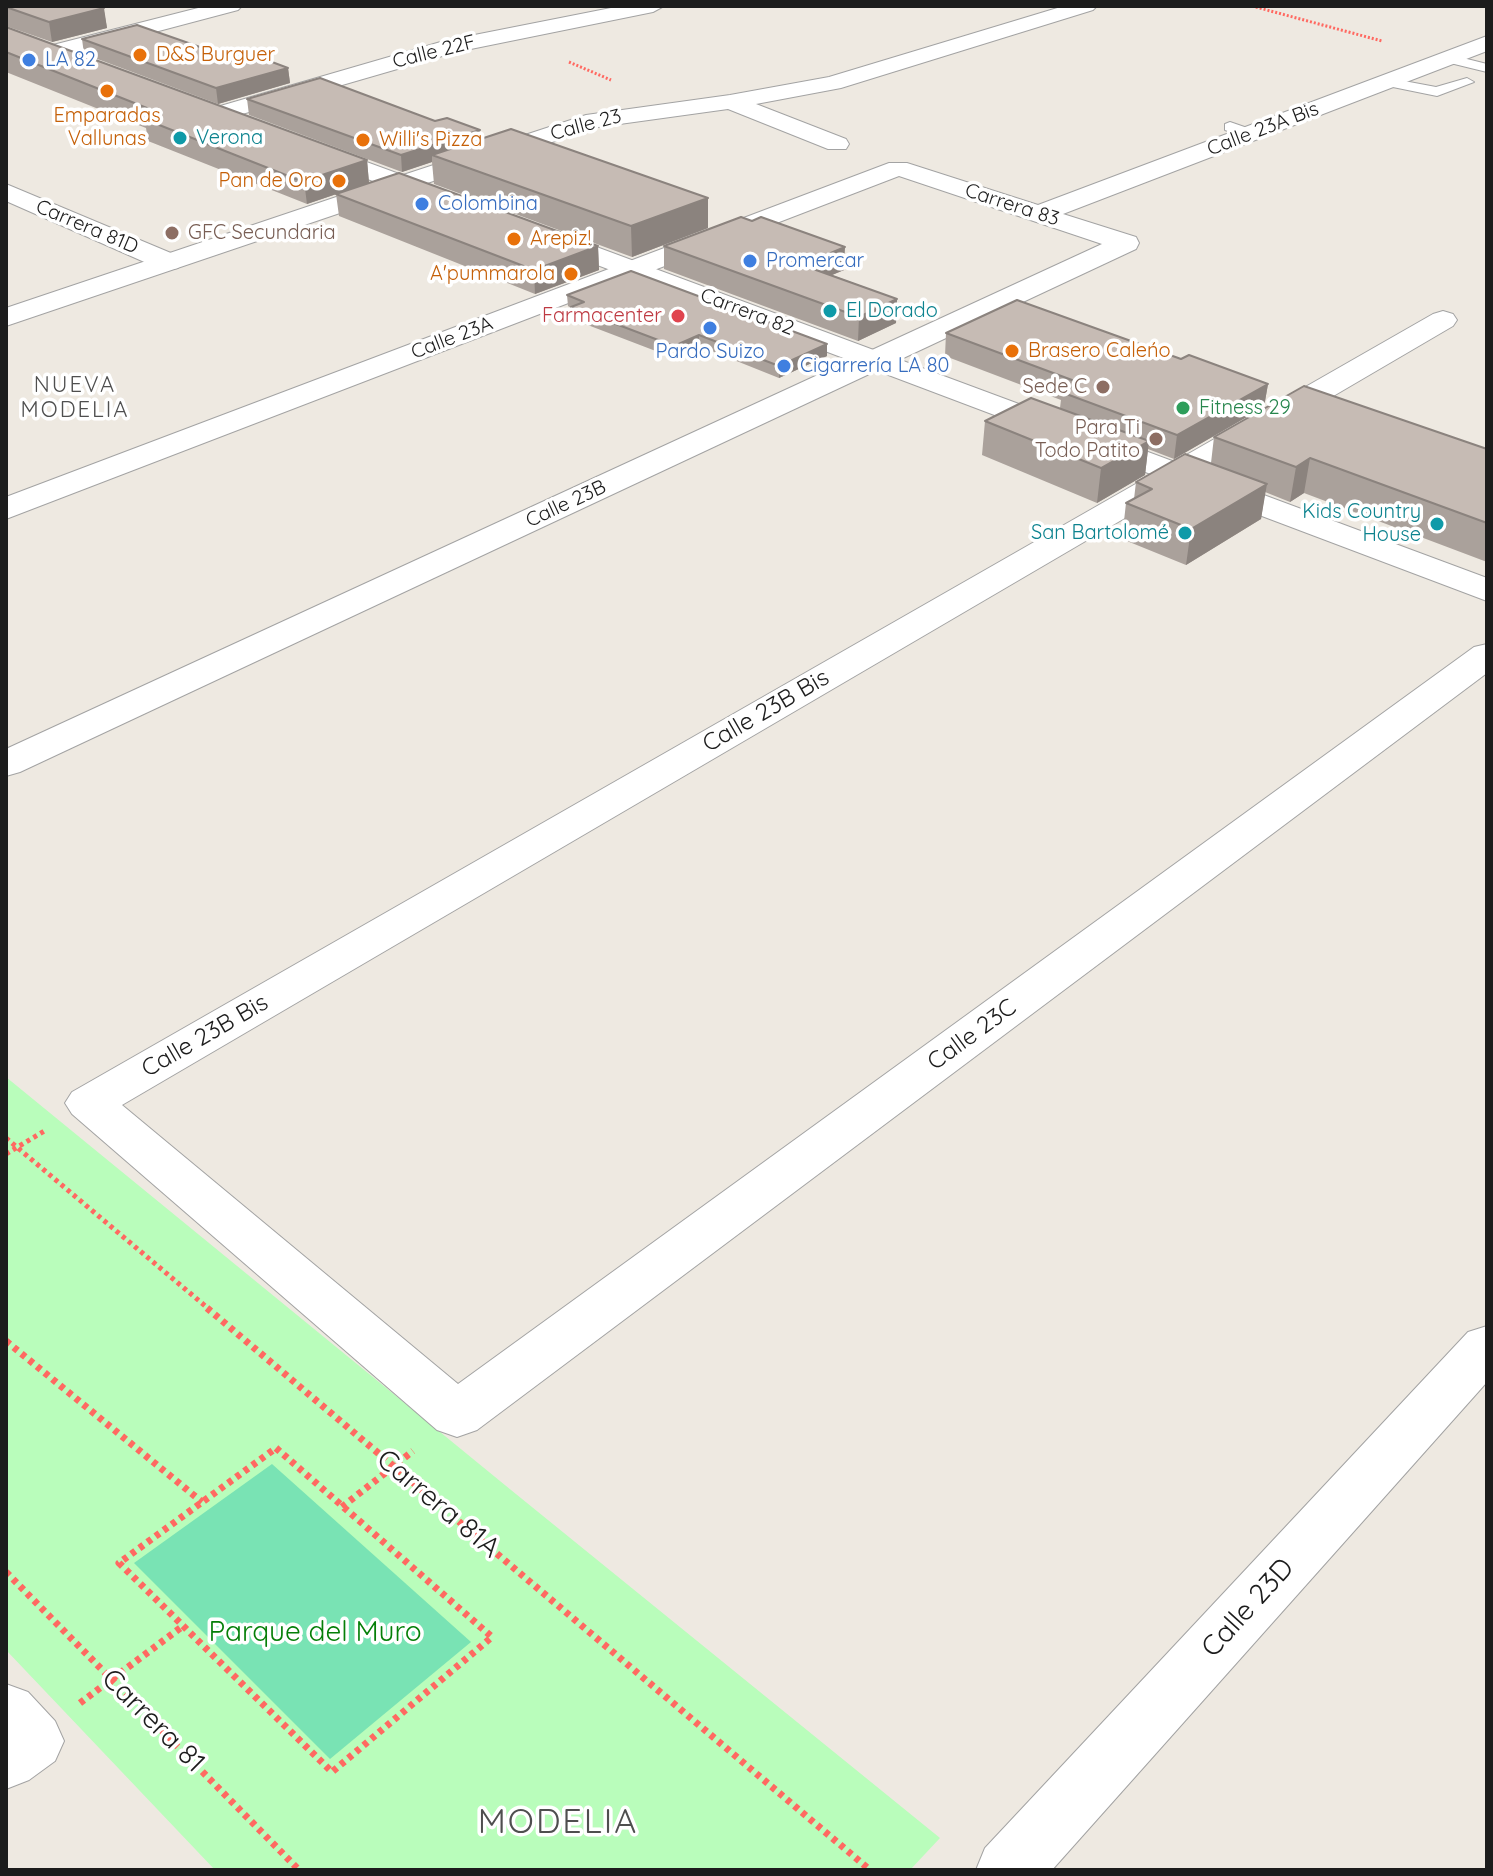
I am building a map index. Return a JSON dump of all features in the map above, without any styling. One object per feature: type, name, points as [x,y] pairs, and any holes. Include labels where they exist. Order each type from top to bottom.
[{"type":"street","points":[[53,52],[231,6]]},
{"type":"street","name":"Calle 22F","points":[[218,114],[438,50],[653,6]]},
{"type":"street","name":"Calle 23","points":[[6,317],[594,120],[730,102],[833,83],[1086,6]]},
{"type":"street","name":"Calle 23A Bis","points":[[1039,214],[1240,130],[1388,82],[1487,43]]},
{"type":"street","points":[[29,44],[94,68]]},
{"type":"street","points":[[730,102],[837,144]]},
{"type":"street","points":[[191,104],[248,125]]},
{"type":"street","points":[[292,142],[468,207]]},
{"type":"street","name":"Carrera 83","points":[[898,168],[1126,243]]},
{"type":"street","name":"Calle 23A","points":[[6,509],[898,168]]},
{"type":"street","name":"Carrera 81D","points":[[6,192],[168,262]]},
{"type":"street","name":"Carrera 82","points":[[513,224],[1487,590]]},
{"type":"street","name":"Calle 23B","points":[[6,764],[1126,243]]},
{"type":"street","name":"Calle 23B Bis","points":[[457,1415],[89,1103],[1443,320]]},
{"type":"street","name":"Calle 23C","points":[[457,1415],[1487,655]]},
{"type":"street","name":"Calle 23D","points":[[1009,1870],[1487,1346]]},
{"type":"lane","points":[[1447,58],[1487,68]]},
{"type":"lane","points":[[1388,82],[1437,92],[1467,82]]},
{"type":"path","points":[[1252,6],[1447,58]]},
{"type":"path","name":"Carrera 81A","points":[[6,1138],[870,1870]]},
{"type":"path","points":[[6,1341],[202,1502]]},
{"type":"path","points":[[342,1507],[457,1415]]},
{"type":"path","points":[[276,1448],[492,1637],[332,1772],[119,1563],[202,1502],[276,1448]]},
{"type":"path","name":"Carrera 81","points":[[6,1572],[299,1870]]},
{"type":"path","points":[[112,1679],[183,1626]]},
{"type":"green space","name":"Parque del Muro","points":[[6,1077],[940,1838],[910,1870],[215,1870],[6,1650]]},
{"type":"green space","points":[[272,1464],[471,1642],[330,1759],[134,1563]]},
{"type":"building","points":[[6,6],[97,6],[104,8],[49,22]]},
{"type":"building","points":[[137,25],[240,61],[256,56],[288,68],[216,88],[82,39]]},
{"type":"building","points":[[6,27],[367,160],[304,181],[296,179],[144,119],[162,114],[6,52]]},
{"type":"building","points":[[320,78],[435,121],[447,118],[480,130],[401,155],[247,99]]},
{"type":"building","points":[[511,129],[708,198],[631,226],[432,155]]},
{"type":"building","points":[[399,173],[598,246],[534,270],[336,194]]},
{"type":"building","points":[[741,217],[752,221],[761,217],[845,247],[802,265],[897,299],[859,317],[664,246]]},
{"type":"building","points":[[631,271],[827,344],[779,366],[699,335],[674,346],[571,307],[584,302],[567,295]]},
{"type":"building","points":[[1017,300],[1181,359],[1189,355],[1268,384],[1177,435],[1061,392],[1080,383],[946,333]]},
{"type":"building","points":[[1304,386],[1487,449],[1487,523],[1310,458],[1296,467],[1214,437]]},
{"type":"building","points":[[1031,398],[1149,441],[1101,468],[985,421]]},
{"type":"building","points":[[1185,454],[1267,484],[1191,529],[1126,503],[1152,489],[1136,482]]},
{"type":"place","name":"D&S Burguer","points":[[140,55]]},
{"type":"place","name":"LA 82","points":[[29,60]]},
{"type":"place","name":"Emparadas Vallunas","points":[[107,91]]},
{"type":"place","name":"Verona","points":[[180,138]]},
{"type":"place","name":"Willi's Pizza","points":[[363,140]]},
{"type":"place","name":"Pan de Oro","points":[[339,181]]},
{"type":"place","name":"Colombina","points":[[422,204]]},
{"type":"place","name":"GFC Secundaria","points":[[172,233]]},
{"type":"place","name":"Arepiz!","points":[[514,239]]},
{"type":"place","name":"Promercar","points":[[750,261]]},
{"type":"place","name":"A'pummarola","points":[[571,274]]},
{"type":"place","name":"El Dorado","points":[[830,311]]},
{"type":"place","name":"Farmacenter","points":[[678,316]]},
{"type":"place","name":"Pardo Suizo","points":[[710,328]]},
{"type":"place","name":"Brasero Caleńo","points":[[1012,351]]},
{"type":"place","name":"Cigarrería LA 80","points":[[784,366]]},
{"type":"place","name":"Sede C","points":[[1103,387]]},
{"type":"place","name":"Fitness 29","points":[[1183,408]]},
{"type":"place","name":"Para Ti Todo Patito","points":[[1156,439]]},
{"type":"place","name":"Kids Country House","points":[[1437,524]]},
{"type":"place","name":"San Bartolomé","points":[[1185,533]]},
{"type":"district","name":"NUEVA MODELIA","points":[[75,398]]},
{"type":"district","name":"MODELIA","points":[[558,1823]]}]
